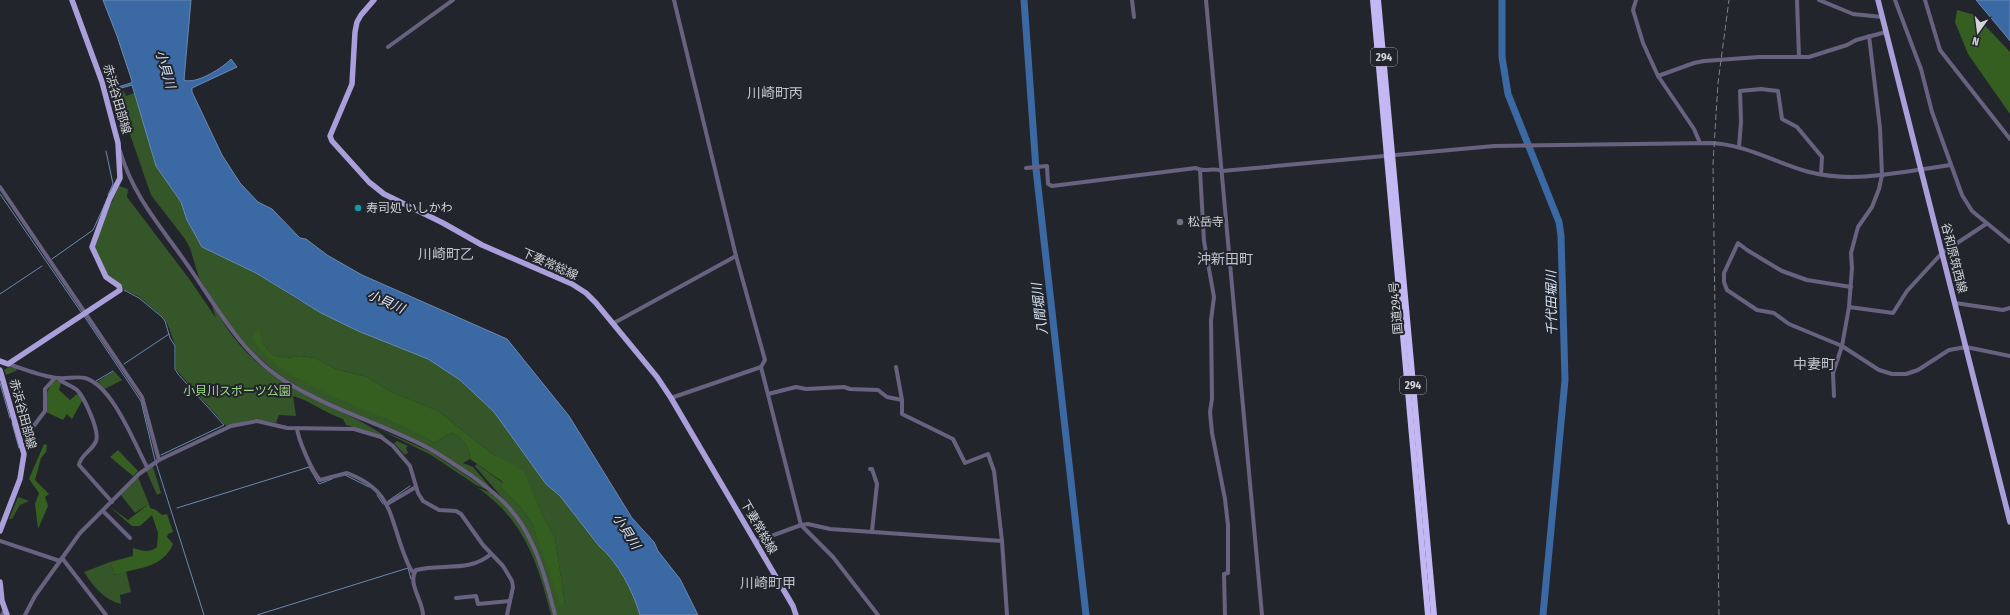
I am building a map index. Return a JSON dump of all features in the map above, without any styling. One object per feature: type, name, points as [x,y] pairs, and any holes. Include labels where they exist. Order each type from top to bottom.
[{"type":"highway","name":"国道294号","points":[[1373,0],[1390,155],[1434,615]]},
{"type":"highway","name":"国道294号","points":[[1378,0],[1428,615]]},
{"type":"main road","name":"赤浜谷田部線","points":[[0,361],[8,364],[120,290],[119,286],[106,277],[92,247],[109,200],[120,178],[118,143],[102,82],[72,0]]},
{"type":"main road","name":"下妻常総線","points":[[374,0],[357,22],[354,38],[352,84],[330,136],[332,141],[369,182],[384,194],[443,223],[482,245],[572,284],[586,293],[614,323],[657,377],[671,398],[796,615]]},
{"type":"main road","name":"谷和原筑西線","points":[[1878,0],[2010,522]]},
{"type":"main road","name":"赤浜谷田部線","points":[[0,370],[23,447],[24,462],[21,475],[0,531]]},
{"type":"main road","points":[[0,582],[4,611]]},
{"type":"street","points":[[388,47],[453,0]]},
{"type":"street","points":[[671,398],[761,367],[765,360],[736,256],[674,0]]},
{"type":"street","points":[[1132,0],[1134,17]]},
{"type":"street","points":[[1206,0],[1262,615]]},
{"type":"street","points":[[1636,0],[1633,10],[1643,43],[1658,76],[1694,129],[1700,144]]},
{"type":"street","points":[[1797,0],[1799,57]]},
{"type":"street","points":[[1819,0],[1853,14],[1882,17]]},
{"type":"street","points":[[1895,0],[1921,69],[1932,112],[1962,195],[1972,211],[1986,224],[2010,242]]},
{"type":"street","points":[[1925,0],[1940,50],[2010,139]]},
{"type":"street","points":[[1658,76],[1704,61],[1759,57],[1808,57],[1828,52],[1869,36],[1886,32]]},
{"type":"street","points":[[1834,396],[1833,373],[1842,346],[1849,307],[1851,287],[1851,252],[1853,241],[1861,222],[1872,207],[1879,189],[1882,175],[1880,128],[1869,36]]},
{"type":"street","points":[[1739,147],[1741,122],[1740,91],[1761,89],[1778,91],[1782,119],[1797,127],[1822,158],[1821,174]]},
{"type":"street","points":[[118,143],[136,192],[191,270],[223,320],[247,350],[272,371],[304,392],[432,450],[494,493],[514,514],[528,536],[541,567],[555,615]]},
{"type":"street","points":[[1026,168],[1046,166],[1048,184],[1052,186],[1196,168],[1200,170],[1216,169],[1222,171],[1494,146],[1720,143],[1739,147],[1784,164],[1821,174],[1840,176],[1882,175],[1951,165]]},
{"type":"street","points":[[1200,170],[1204,241],[1214,297],[1211,320],[1212,433],[1224,493],[1228,525],[1228,573],[1224,574],[1225,615]]},
{"type":"street","points":[[0,187],[84,315],[145,401],[157,462]]},
{"type":"street","points":[[1849,307],[1893,313],[1907,291],[1942,253],[1986,224]]},
{"type":"street","points":[[1851,287],[1808,280],[1782,271],[1738,243],[1724,273],[1724,282],[1727,290],[1757,310],[1774,314],[1789,324],[1842,346],[1879,370],[1892,374],[1906,374],[1918,370],[1940,354],[1949,350],[1966,347],[2010,356]]},
{"type":"street","points":[[614,323],[736,256]]},
{"type":"street","points":[[1955,303],[2003,310],[2010,308]]},
{"type":"street","points":[[8,364],[57,378],[75,389],[82,396],[96,431],[96,441],[81,460],[79,465],[112,502]]},
{"type":"street","points":[[761,367],[801,525],[833,558],[878,615]]},
{"type":"street","points":[[896,367],[902,400],[902,414],[953,439],[966,463],[988,454],[994,471],[1002,541],[1006,615]]},
{"type":"street","points":[[23,447],[26,445],[33,427],[44,414],[46,407],[45,389],[57,378],[83,378],[97,386],[119,412],[147,467]]},
{"type":"street","points":[[768,394],[796,387],[806,389],[844,387],[850,389],[878,390],[887,396],[902,400]]},
{"type":"street","points":[[25,615],[35,596],[80,533],[147,467],[223,429],[257,421],[297,428],[354,429],[388,438],[410,466],[420,497],[427,504],[439,510],[456,511],[461,514],[491,554],[503,566],[512,581],[513,587],[507,615]]},
{"type":"street","points":[[297,428],[297,436],[313,470],[320,480],[346,473],[374,487],[387,504],[410,570],[414,573],[414,584],[422,606],[423,615]]},
{"type":"street","points":[[870,469],[872,469],[877,484],[872,531]]},
{"type":"street","points":[[387,504],[416,487]]},
{"type":"street","points":[[103,511],[130,538]]},
{"type":"street","points":[[755,542],[801,525],[808,524],[830,529],[872,531],[936,538],[1002,541]]},
{"type":"street","points":[[0,541],[61,559],[106,615]]},
{"type":"street","points":[[414,573],[418,570],[429,568],[459,567],[481,561],[491,554]]},
{"type":"street","points":[[456,598],[476,596],[478,604],[510,601]]},
{"type":"green space","points":[[1957,10],[1975,15],[2010,52],[2010,114],[1968,54],[1955,22]]},
{"type":"green space","points":[[124,91],[126,96],[134,93],[156,166],[181,202],[187,220],[202,247],[256,273],[298,300],[358,331],[428,359],[460,380],[494,412],[546,484],[560,496],[599,546],[612,560],[629,587],[640,615],[556,615],[536,551],[504,500],[475,466],[477,464],[503,483],[500,487],[521,508],[532,524],[562,605],[565,604],[555,538],[545,520],[524,472],[491,453],[438,411],[391,392],[367,377],[336,369],[315,358],[301,356],[286,358],[273,355],[262,343],[251,338],[296,378],[415,432],[435,443],[449,434],[457,435],[464,442],[470,455],[470,459],[463,463],[473,467],[491,488],[442,455],[311,394],[278,374],[255,354],[233,331],[199,278],[190,248],[185,239],[151,195],[123,114],[112,93]]},
{"type":"green space","name":"小貝川スポーツ公園","points":[[119,186],[128,189],[127,197],[190,280],[216,318],[212,306],[236,340],[252,357],[283,382],[358,420],[386,437],[346,425],[343,419],[293,396],[296,416],[279,415],[276,423],[256,419],[226,426],[176,369],[176,348],[168,325],[163,317],[138,296],[125,290],[106,276],[95,253],[94,242]]},
{"type":"green space","points":[[259,328],[262,343],[273,355],[286,358],[301,356],[315,358],[336,369],[367,377],[391,392],[438,411],[491,453],[524,471],[545,520],[555,538],[565,604],[561,606],[532,524],[521,508],[500,487],[503,482],[470,459],[469,451],[464,442],[457,435],[449,434],[435,443],[296,378],[277,365],[251,338]]},
{"type":"green space","points":[[9,367],[17,369],[16,371],[6,375],[4,370]]},
{"type":"green space","points":[[114,371],[122,380],[105,389],[97,382]]},
{"type":"green space","points":[[56,380],[61,383],[59,390],[70,400],[77,394],[83,399],[72,419],[67,414],[63,420],[46,412],[46,398],[48,391]]},
{"type":"green space","points":[[377,428],[431,452],[490,491],[476,485],[431,455]]},
{"type":"green space","points":[[397,441],[408,446],[406,448],[408,453],[405,455],[394,443]]},
{"type":"green space","points":[[44,444],[47,445],[46,452],[41,458],[35,480],[49,494],[45,497],[48,506],[38,529],[35,504],[39,493],[29,479]]},
{"type":"green space","points":[[118,450],[138,471],[133,476],[110,457]]},
{"type":"green space","points":[[153,467],[161,493],[157,495],[146,470]]},
{"type":"green space","points":[[138,477],[149,504],[135,513],[121,495]]},
{"type":"green space","points":[[478,488],[493,493],[510,511],[527,535],[542,574],[553,615],[551,615],[541,578],[527,544],[507,514]]},
{"type":"green space","points":[[18,497],[29,501],[20,505],[12,519],[9,519]]},
{"type":"green space","points":[[149,504],[150,508],[156,510],[162,515],[167,514],[173,532],[168,534],[167,537],[173,544],[163,558],[156,563],[115,575],[110,562],[133,556],[133,548],[146,551],[154,549],[157,547],[158,533],[152,515],[140,526],[132,526],[110,507],[128,520]]},
{"type":"green space","points":[[110,562],[115,575],[126,571],[131,592],[120,595],[121,604],[104,596],[84,572]]},
{"type":"water","name":"小貝川","points":[[103,0],[191,0],[184,80],[189,81],[202,78],[231,59],[237,67],[192,88],[192,92],[222,155],[240,183],[258,202],[272,209],[300,238],[306,239],[327,255],[362,275],[507,339],[569,416],[632,518],[654,542],[658,551],[680,579],[698,615],[640,615],[629,587],[612,560],[599,546],[560,496],[546,484],[494,412],[460,380],[428,359],[358,331],[321,313],[256,273],[202,247],[187,220],[181,202],[156,166],[132,85],[111,91],[111,89],[131,83],[132,81]]},
{"type":"water","points":[[1976,0],[2010,0],[2010,41],[2007,37]]},
{"type":"waterway","name":"八間堀川","points":[[1024,0],[1036,169],[1086,615]]},
{"type":"waterway","name":"千代田堀川","points":[[1502,0],[1502,57],[1508,94],[1559,222],[1561,236],[1565,380],[1543,615]]},
{"type":"waterway","points":[[106,151],[113,184],[108,195]]},
{"type":"waterway","points":[[0,194],[81,312]]},
{"type":"waterway","points":[[52,259],[93,230],[105,204]]},
{"type":"waterway","points":[[0,294],[42,266]]},
{"type":"waterway","points":[[124,290],[139,298],[165,321],[170,338],[175,346],[175,369],[224,425],[161,455]]},
{"type":"waterway","points":[[84,316],[141,401],[155,460]]},
{"type":"waterway","points":[[124,364],[169,334]]},
{"type":"waterway","points":[[96,381],[113,371]]},
{"type":"waterway","points":[[0,383],[10,418]]},
{"type":"waterway","points":[[12,423],[19,448]]},
{"type":"waterway","points":[[156,463],[204,615]]},
{"type":"waterway","points":[[177,508],[309,467],[319,484],[332,479]]},
{"type":"waterway","points":[[345,475],[369,487]]},
{"type":"waterway","points":[[388,501],[410,486]]},
{"type":"waterway","points":[[377,495],[383,504]]},
{"type":"waterway","points":[[257,615],[408,568],[411,579]]},
{"type":"railway","points":[[1719,615],[1713,164],[1718,83],[1729,0]]},
{"type":"place","name":"寿司処 いしかわ","points":[[358,208]]},
{"type":"place","name":"松岳寺","points":[[1180,222]]},
{"type":"district","name":"川崎町丙","points":[[775,93]]},
{"type":"district","name":"川崎町乙","points":[[446,254]]},
{"type":"district","name":"沖新田町","points":[[1225,259]]},
{"type":"district","name":"中妻町","points":[[1814,364]]},
{"type":"district","name":"川崎町甲","points":[[768,583]]}]
